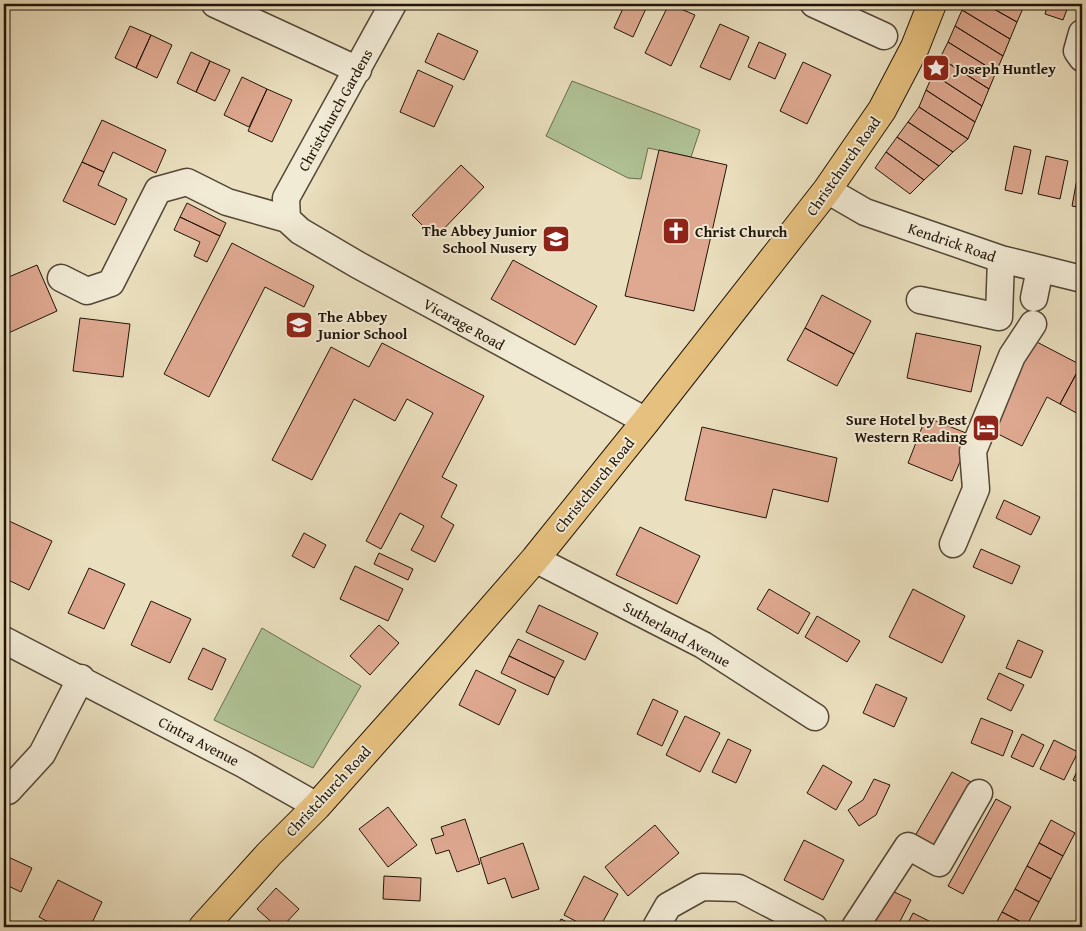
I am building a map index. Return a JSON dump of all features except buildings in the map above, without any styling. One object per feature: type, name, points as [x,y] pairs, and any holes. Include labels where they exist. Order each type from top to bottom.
[{"type":"main road","name":"Christchurch Road","points":[[202,927],[316,806],[536,559],[646,421],[827,190],[882,110],[915,47],[932,4]]},
{"type":"street","points":[[215,4],[358,70]]},
{"type":"street","name":"Christchurch Gardens","points":[[287,219],[286,198],[393,4]]},
{"type":"street","points":[[814,4],[884,36]]},
{"type":"street","points":[[1082,33],[1077,52],[1082,58]]},
{"type":"street","points":[[60,278],[87,291],[111,282],[158,190],[187,182],[227,202],[287,219]]},
{"type":"street","name":"Kendrick Road","points":[[827,190],[865,212],[1001,260],[1082,279]]},
{"type":"street","name":"Vicarage Road","points":[[287,219],[300,231],[358,265],[646,421]]},
{"type":"street","points":[[920,300],[999,317],[1001,260]]},
{"type":"street","points":[[1034,298],[1040,269]]},
{"type":"street","points":[[952,544],[976,489],[973,451],[1012,356],[1033,324]]},
{"type":"street","name":"Sutherland Avenue","points":[[536,559],[703,645],[815,717]]},
{"type":"street","name":"Cintra Avenue","points":[[4,640],[81,678],[243,764],[316,806]]},
{"type":"street","points":[[4,789],[8,791],[42,754],[81,678]]},
{"type":"street","points":[[855,927],[908,846],[940,863],[979,793]]},
{"type":"street","points":[[656,927],[668,906],[702,887],[739,888],[814,927]]},
{"type":"green space","points":[[572,81],[700,130],[691,157],[648,148],[641,179],[628,178],[546,136]]},
{"type":"green space","points":[[262,628],[361,686],[313,768],[214,720]]},
{"type":"place","name":"Joseph Huntley","points":[[936,68]]},
{"type":"place","name":"Christ Church","points":[[676,231]]},
{"type":"place","name":"The Abbey Junior School Nusery","points":[[556,239]]},
{"type":"place","name":"The Abbey Junior School","points":[[299,325]]},
{"type":"place","name":"Sure Hotel by Best Western Reading","points":[[986,428]]}]
